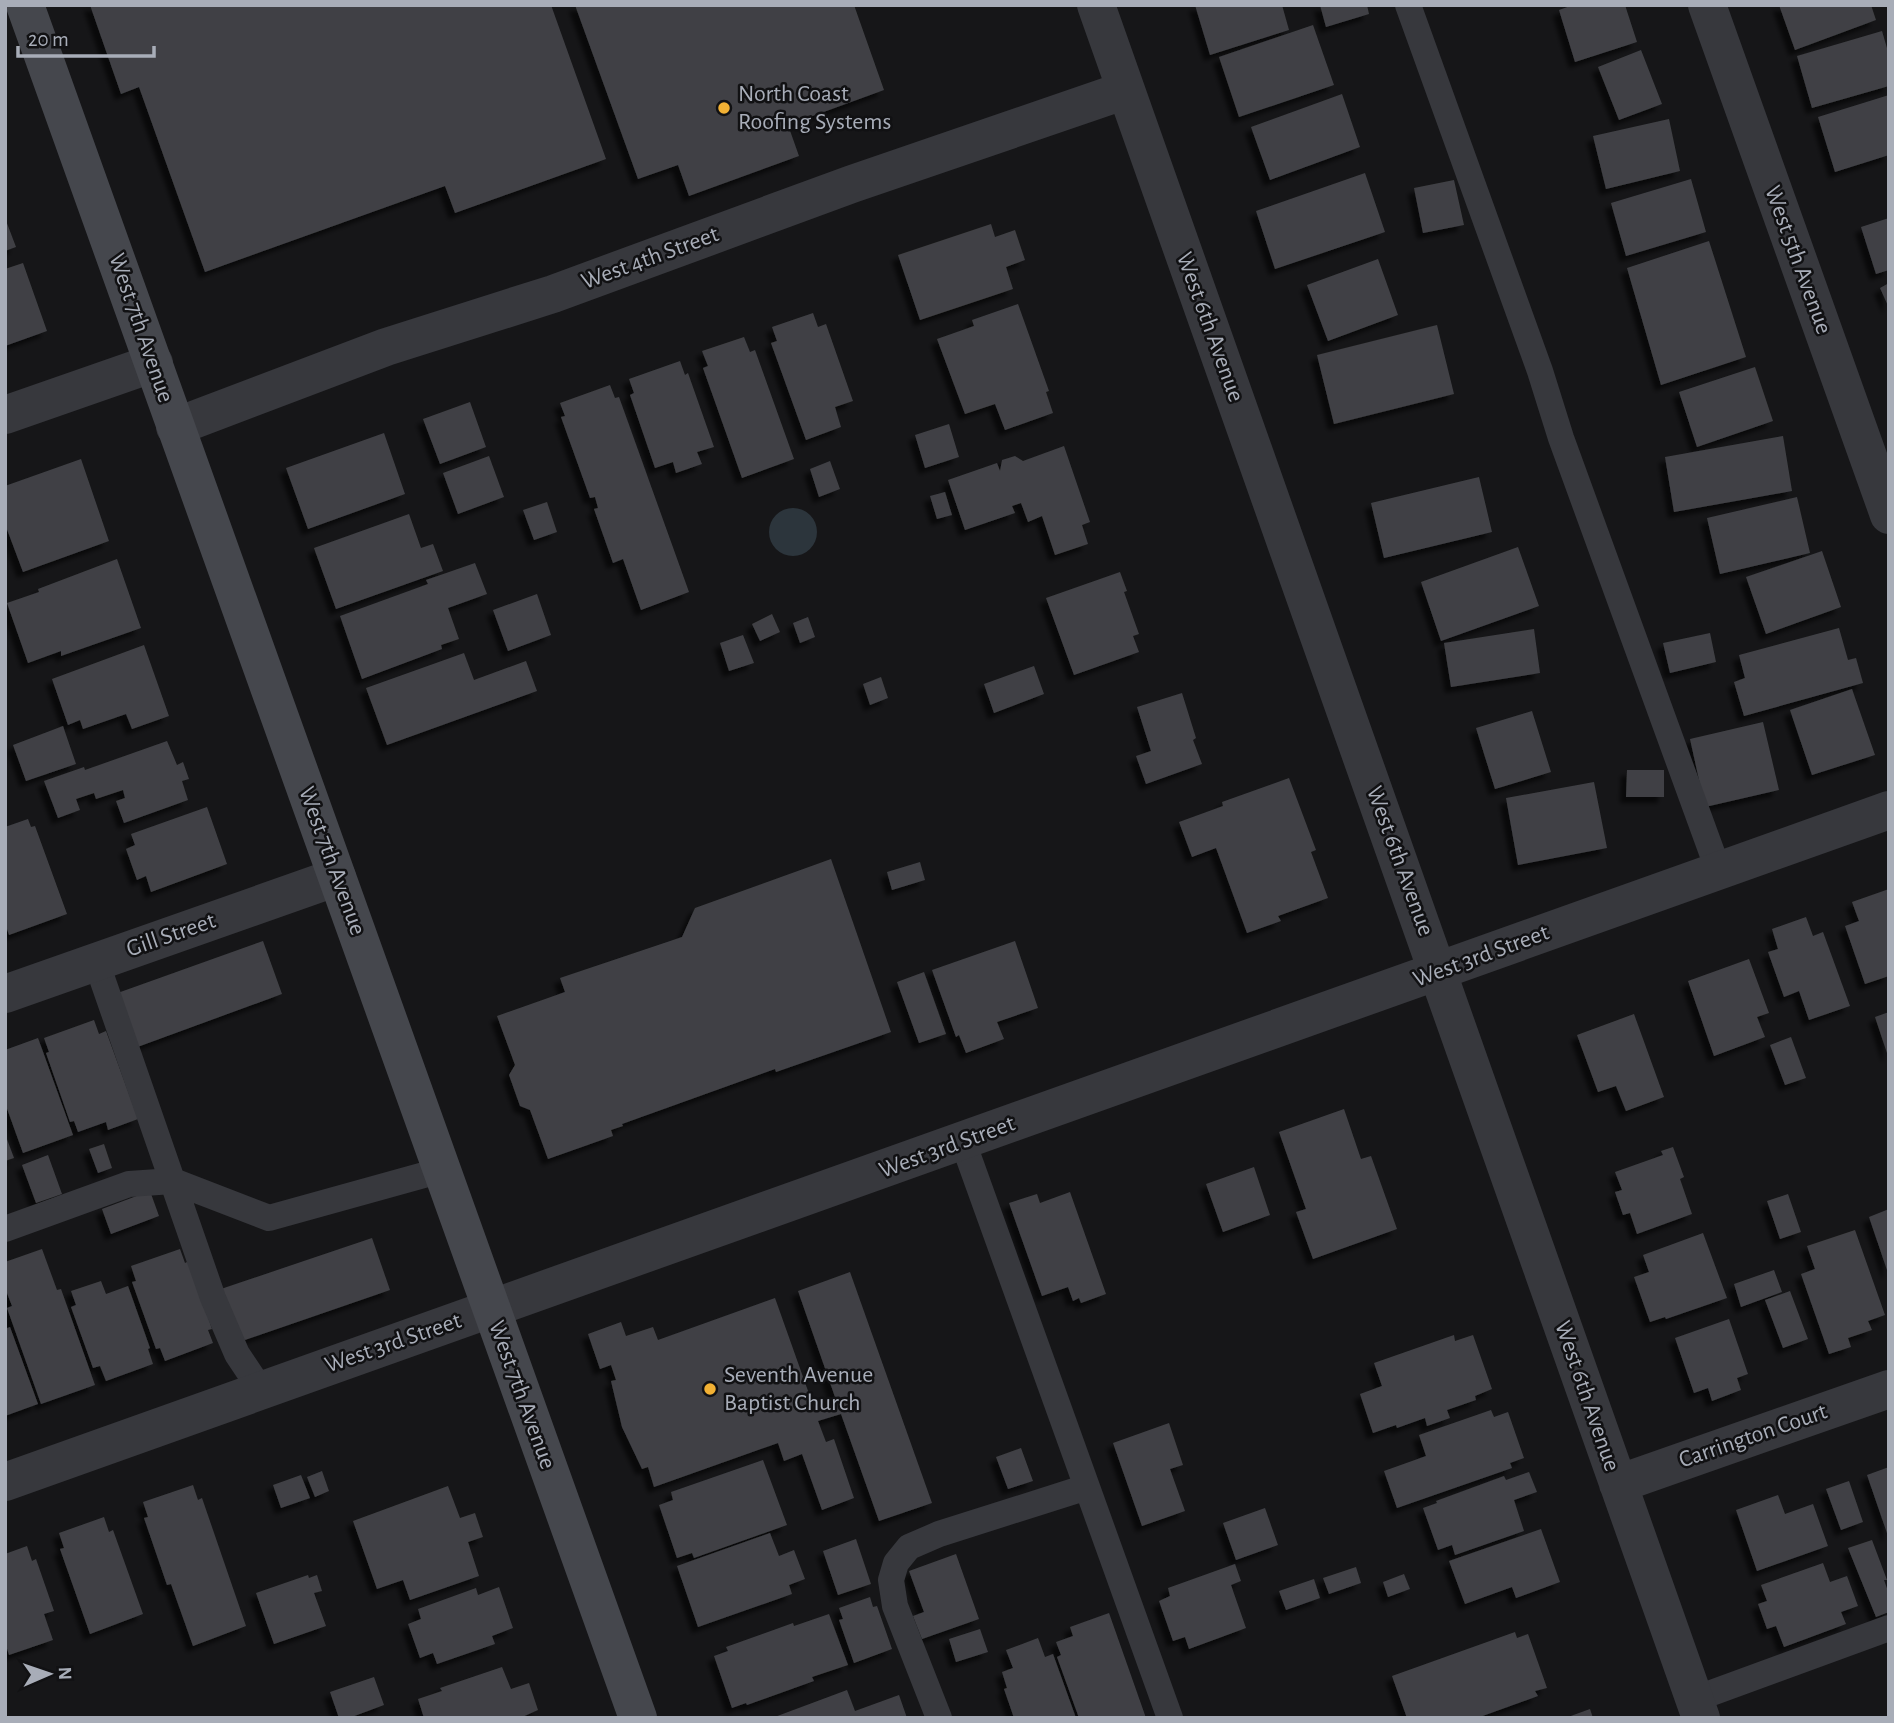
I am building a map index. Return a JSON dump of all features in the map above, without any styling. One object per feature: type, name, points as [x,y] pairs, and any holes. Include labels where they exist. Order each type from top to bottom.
[{"type":"street","name":"West 7th Avenue","points":[[25,5],[638,1718]]},
{"type":"street","name":"West 6th Avenue","points":[[1096,5],[1698,1709]]},
{"type":"street","name":"West 5th Avenue","points":[[1707,5],[1889,515]]},
{"type":"street","name":"West 4th Street","points":[[175,427],[386,347],[553,294],[852,184],[1126,90]]},
{"type":"street","points":[[5,415],[154,363]]},
{"type":"street","name":"West 3rd Street","points":[[5,1482],[1889,810]]},
{"type":"street","name":"Gill Street","points":[[5,994],[337,877]]},
{"type":"street","name":"Carrington Court","points":[[1618,1484],[1889,1389]]},
{"type":"lane","points":[[1408,5],[1540,371],[1561,438],[1719,872]]},
{"type":"lane","points":[[96,961],[214,1298],[237,1354],[261,1390]]},
{"type":"lane","points":[[963,1142],[1170,1718]]},
{"type":"lane","points":[[5,1229],[129,1184],[173,1181],[269,1218],[442,1170]]},
{"type":"lane","points":[[939,1718],[895,1606],[891,1580],[896,1563],[909,1547],[939,1534],[1087,1487]]},
{"type":"lane","points":[[1698,1709],[1889,1628]]},
{"type":"shaded area","points":[[793,508],[802,509],[810,515],[816,523],[816,541],[810,549],[802,555],[793,556],[784,555],[776,549],[770,541],[769,532],[770,523],[776,515],[784,509]]},
{"type":"building","points":[[90,5],[551,5],[606,159],[455,213],[445,186],[205,272],[139,87],[121,94]]},
{"type":"building","name":"North Coast Roofing Systems","points":[[575,5],[854,5],[884,90],[788,125],[799,156],[689,196],[678,165],[638,179]]},
{"type":"building","points":[[1195,5],[1282,5],[1289,30],[1210,55]]},
{"type":"building","points":[[1320,5],[1367,5],[1369,14],[1326,27]]},
{"type":"building","points":[[1573,5],[1625,5],[1637,42],[1575,62],[1559,10]]},
{"type":"building","points":[[1779,5],[1871,5],[1876,20],[1795,50]]},
{"type":"building","points":[[1313,25],[1334,85],[1239,117],[1219,57]]},
{"type":"building","points":[[1882,31],[1889,55],[1889,86],[1812,108],[1797,56]]},
{"type":"building","points":[[1641,50],[1662,104],[1619,120],[1598,67]]},
{"type":"building","points":[[1342,94],[1360,147],[1270,180],[1251,127]]},
{"type":"building","points":[[1889,95],[1889,155],[1835,172],[1818,117]]},
{"type":"building","points":[[1669,119],[1680,171],[1606,189],[1593,136]]},
{"type":"building","points":[[1365,173],[1385,232],[1275,269],[1256,211]]},
{"type":"building","points":[[1691,179],[1706,232],[1626,256],[1611,203]]},
{"type":"building","points":[[1454,180],[1464,225],[1423,233],[1414,188]]},
{"type":"building","points":[[5,218],[16,247],[5,251]]},
{"type":"building","points":[[1889,218],[1889,270],[1876,274],[1861,227]]},
{"type":"building","points":[[991,224],[995,237],[1015,230],[1025,260],[1006,267],[1013,289],[920,320],[898,255]]},
{"type":"building","points":[[1709,241],[1746,357],[1661,385],[1627,268]]},
{"type":"building","points":[[1378,259],[1398,315],[1328,341],[1307,285]]},
{"type":"building","points":[[23,263],[47,331],[5,346],[5,269]]},
{"type":"building","points":[[1889,283],[1889,308],[1880,288]]},
{"type":"building","points":[[1018,304],[1049,391],[1046,392],[1053,413],[1005,430],[995,404],[965,414],[937,339],[974,326],[972,320]]},
{"type":"building","points":[[813,313],[818,327],[826,324],[853,401],[835,407],[841,427],[806,440],[771,343],[777,341],[772,327]]},
{"type":"building","points":[[1437,325],[1454,394],[1334,424],[1317,355]]},
{"type":"building","points":[[744,337],[750,352],[755,350],[794,459],[742,478],[703,368],[708,366],[702,351]]},
{"type":"building","points":[[680,361],[685,375],[688,373],[714,447],[697,452],[702,464],[676,473],[673,462],[655,468],[630,395],[634,393],[629,379]]},
{"type":"building","points":[[1755,367],[1773,421],[1697,447],[1679,392]]},
{"type":"building","points":[[610,385],[615,398],[619,397],[689,592],[641,610],[623,559],[613,563],[594,509],[598,508],[595,497],[590,498],[561,417],[565,416],[560,403]]},
{"type":"building","points":[[470,402],[486,447],[440,464],[423,419]]},
{"type":"building","points":[[949,424],[959,457],[925,468],[915,435]]},
{"type":"building","points":[[384,433],[405,494],[308,529],[286,468]]},
{"type":"building","points":[[1783,436],[1792,491],[1674,512],[1665,457]]},
{"type":"building","points":[[1064,446],[1090,522],[1082,525],[1088,544],[1055,555],[1042,516],[1028,522],[1021,503],[1012,506],[1015,513],[965,530],[948,480],[997,463],[1000,471],[1002,460],[1015,456],[1023,461]]},
{"type":"building","points":[[489,456],[504,497],[458,514],[443,473]]},
{"type":"building","points":[[81,459],[109,541],[23,572],[5,524],[5,486]]},
{"type":"building","points":[[830,461],[840,489],[819,497],[810,469]]},
{"type":"building","points":[[1479,477],[1492,532],[1384,558],[1371,503]]},
{"type":"building","points":[[945,492],[952,515],[937,519],[930,496]]},
{"type":"building","points":[[1797,497],[1810,553],[1720,574],[1707,518]]},
{"type":"building","points":[[547,502],[557,532],[534,540],[523,510]]},
{"type":"building","points":[[409,514],[421,548],[433,544],[443,571],[336,609],[314,548]]},
{"type":"building","points":[[1518,547],[1539,606],[1441,641],[1421,582]]},
{"type":"building","points":[[1822,551],[1841,607],[1766,634],[1746,577]]},
{"type":"building","points":[[117,559],[141,628],[61,656],[61,651],[28,663],[7,603]]},
{"type":"building","points":[[475,563],[487,594],[448,608],[459,639],[441,645],[442,649],[362,679],[340,616],[428,584],[426,580]]},
{"type":"building","points":[[1120,572],[1139,634],[1133,636],[1139,652],[1074,675],[1046,598]]},
{"type":"building","points":[[537,594],[551,635],[508,651],[493,610]]},
{"type":"building","points":[[772,614],[780,632],[760,641],[752,624]]},
{"type":"building","points":[[808,617],[815,637],[800,643],[793,623]]},
{"type":"building","points":[[1839,628],[1848,660],[1856,658],[1863,683],[1744,716],[1734,682],[1745,678],[1739,655]]},
{"type":"building","points":[[1534,629],[1540,673],[1451,687],[1444,643]]},
{"type":"building","points":[[1710,633],[1716,662],[1670,673],[1663,643]]},
{"type":"building","points":[[743,635],[754,663],[729,671],[720,643]]},
{"type":"building","points":[[144,645],[169,716],[132,729],[126,714],[83,729],[80,720],[68,725],[52,679]]},
{"type":"building","points":[[464,653],[474,680],[526,661],[537,691],[387,745],[366,688]]},
{"type":"building","points":[[1034,666],[1044,694],[994,713],[984,684]]},
{"type":"building","points":[[881,677],[888,698],[870,705],[863,684]]},
{"type":"building","points":[[1852,689],[1875,755],[1812,775],[1790,710]]},
{"type":"building","points":[[1182,693],[1196,738],[1193,740],[1202,764],[1146,784],[1136,756],[1151,751],[1137,707]]},
{"type":"building","points":[[1532,711],[1551,772],[1495,789],[1476,728]]},
{"type":"building","points":[[1763,722],[1779,790],[1705,807],[1690,739]]},
{"type":"building","points":[[63,726],[76,764],[26,781],[13,745]]},
{"type":"building","points":[[167,741],[177,765],[183,762],[189,779],[182,781],[188,800],[124,823],[116,801],[125,798],[123,790],[96,799],[94,793],[76,799],[80,810],[58,818],[44,781],[84,767],[85,770]]},
{"type":"building","points":[[1627,770],[1664,770],[1664,797],[1626,797]]},
{"type":"building","points":[[1289,778],[1316,850],[1311,852],[1328,898],[1278,916],[1281,921],[1247,933],[1216,848],[1192,857],[1179,822],[1223,806],[1222,802]]},
{"type":"building","points":[[1594,782],[1607,848],[1518,865],[1506,798]]},
{"type":"building","points":[[207,807],[227,864],[151,892],[146,876],[137,880],[126,849],[135,845],[131,834]]},
{"type":"building","points":[[28,819],[31,827],[35,826],[67,914],[9,935],[5,923],[5,827]]},
{"type":"building","points":[[831,859],[891,1032],[776,1072],[775,1069],[622,1124],[623,1126],[611,1130],[613,1136],[548,1159],[530,1110],[520,1106],[509,1075],[515,1065],[497,1016],[565,992],[560,978],[682,937],[695,908]]},
{"type":"building","points":[[920,862],[925,880],[892,890],[887,872]]},
{"type":"building","points":[[1889,889],[1889,976],[1865,984],[1845,926],[1859,921],[1852,902]]},
{"type":"building","points":[[1806,917],[1813,936],[1823,932],[1850,1006],[1809,1020],[1799,991],[1784,997],[1768,952],[1778,949],[1772,929]]},
{"type":"building","points":[[263,941],[282,994],[132,1049],[112,995]]},
{"type":"building","points":[[1015,941],[1038,1008],[997,1022],[1004,1039],[966,1053],[959,1035],[956,1037],[932,970]]},
{"type":"building","points":[[1749,959],[1769,1013],[1757,1017],[1765,1037],[1714,1056],[1688,981]]},
{"type":"building","points":[[924,972],[946,1034],[919,1043],[897,982]]},
{"type":"building","points":[[1889,1012],[1889,1056],[1888,1056],[1875,1017]]},
{"type":"building","points":[[1634,1014],[1664,1097],[1626,1111],[1616,1086],[1598,1092],[1577,1035]]},
{"type":"building","points":[[94,1020],[99,1034],[106,1031],[138,1119],[108,1130],[106,1122],[78,1132],[74,1121],[70,1122],[46,1053],[49,1052],[44,1038]]},
{"type":"building","points":[[1791,1037],[1806,1078],[1785,1085],[1770,1045]]},
{"type":"building","points":[[38,1038],[73,1135],[23,1153],[5,1103],[5,1050]]},
{"type":"building","points":[[1344,1109],[1361,1159],[1371,1156],[1397,1229],[1313,1259],[1296,1212],[1306,1209],[1279,1132]]},
{"type":"building","points":[[5,1134],[14,1158],[5,1161]]},
{"type":"building","points":[[104,1144],[112,1168],[98,1173],[89,1149]]},
{"type":"building","points":[[1673,1147],[1684,1177],[1680,1179],[1692,1214],[1637,1234],[1630,1213],[1623,1215],[1615,1192],[1622,1190],[1615,1172],[1663,1155],[1661,1151]]},
{"type":"building","points":[[48,1155],[62,1194],[36,1203],[22,1165]]},
{"type":"building","points":[[1254,1167],[1270,1215],[1223,1232],[1206,1184]]},
{"type":"building","points":[[150,1191],[159,1216],[111,1234],[102,1209]]},
{"type":"building","points":[[1070,1192],[1106,1294],[1081,1303],[1079,1298],[1073,1301],[1068,1287],[1042,1296],[1009,1203],[1037,1194],[1040,1203]]},
{"type":"building","points":[[1788,1194],[1801,1232],[1780,1239],[1767,1201]]},
{"type":"building","points":[[1889,1209],[1889,1272],[1888,1273],[1869,1217]]},
{"type":"building","points":[[1855,1230],[1885,1315],[1868,1321],[1872,1330],[1848,1338],[1851,1347],[1829,1354],[1801,1274],[1815,1269],[1807,1246]]},
{"type":"building","points":[[1703,1233],[1727,1298],[1650,1322],[1634,1277],[1649,1272],[1643,1255]]},
{"type":"building","points":[[372,1238],[390,1290],[239,1342],[221,1289]]},
{"type":"building","points":[[42,1249],[57,1290],[61,1289],[95,1385],[41,1404],[7,1308],[12,1306],[5,1288],[5,1262]]},
{"type":"building","points":[[180,1249],[185,1263],[189,1261],[212,1329],[208,1330],[213,1343],[165,1361],[160,1348],[156,1349],[132,1282],[136,1281],[131,1266]]},
{"type":"building","points":[[1774,1270],[1782,1292],[1741,1307],[1734,1284]]},
{"type":"building","name":"Seventh Avenue Baptist Church","points":[[850,1272],[932,1503],[879,1521],[841,1414],[818,1421],[826,1442],[834,1439],[854,1498],[822,1510],[802,1454],[784,1461],[778,1443],[654,1487],[648,1467],[642,1469],[622,1427],[611,1381],[616,1380],[611,1365],[600,1369],[588,1334],[621,1322],[626,1336],[653,1327],[658,1340],[775,1298],[813,1405],[835,1397],[798,1291]]},
{"type":"building","points":[[101,1281],[106,1294],[128,1286],[153,1364],[106,1381],[100,1366],[93,1368],[71,1307],[76,1305],[71,1291]]},
{"type":"building","points":[[1790,1291],[1808,1339],[1783,1348],[1765,1300]]},
{"type":"building","points":[[1729,1319],[1748,1374],[1737,1378],[1741,1390],[1712,1401],[1708,1388],[1694,1393],[1675,1338]]},
{"type":"building","points":[[10,1327],[38,1404],[5,1416],[5,1329]]},
{"type":"building","points":[[1454,1335],[1455,1341],[1473,1335],[1492,1389],[1475,1396],[1476,1400],[1447,1410],[1450,1418],[1427,1426],[1425,1418],[1373,1433],[1360,1394],[1382,1386],[1374,1363]]},
{"type":"building","points":[[1491,1410],[1494,1417],[1508,1412],[1524,1458],[1510,1463],[1512,1468],[1397,1508],[1384,1471],[1426,1456],[1419,1435]]},
{"type":"building","points":[[1169,1423],[1183,1465],[1170,1469],[1185,1511],[1142,1526],[1113,1443]]},
{"type":"building","points":[[1021,1448],[1033,1481],[1008,1489],[996,1457]]},
{"type":"building","points":[[763,1460],[787,1525],[694,1558],[692,1553],[677,1558],[659,1505],[673,1500],[671,1492]]},
{"type":"building","points":[[1889,1467],[1889,1536],[1888,1536],[1867,1475]]},
{"type":"building","points":[[322,1471],[329,1491],[315,1497],[307,1477]]},
{"type":"building","points":[[1529,1472],[1537,1492],[1514,1500],[1524,1531],[1455,1555],[1452,1545],[1438,1550],[1423,1508],[1504,1476],[1506,1480]]},
{"type":"building","points":[[301,1475],[310,1498],[281,1508],[273,1485]]},
{"type":"building","points":[[1849,1481],[1863,1522],[1841,1530],[1826,1489]]},
{"type":"building","points":[[193,1485],[198,1500],[202,1498],[246,1626],[193,1646],[171,1584],[167,1585],[144,1518],[148,1517],[143,1502]]},
{"type":"building","points":[[448,1486],[460,1518],[475,1513],[483,1537],[468,1542],[479,1576],[410,1600],[403,1580],[377,1589],[353,1521]]},
{"type":"building","points":[[1778,1495],[1785,1514],[1813,1504],[1828,1546],[1757,1571],[1736,1510]]},
{"type":"building","points":[[1265,1508],[1278,1545],[1236,1560],[1223,1523]]},
{"type":"building","points":[[104,1517],[109,1532],[113,1530],[143,1614],[90,1634],[60,1549],[64,1548],[59,1533]]},
{"type":"building","points":[[1541,1529],[1560,1582],[1516,1598],[1512,1587],[1465,1604],[1449,1561]]},
{"type":"building","points":[[770,1533],[779,1556],[794,1550],[805,1579],[789,1585],[792,1594],[698,1627],[677,1566]]},
{"type":"building","points":[[856,1539],[871,1584],[838,1595],[823,1551]]},
{"type":"building","points":[[1872,1540],[1887,1580],[1884,1580],[1889,1594],[1889,1612],[1876,1617],[1848,1548]]},
{"type":"building","points":[[27,1546],[32,1561],[36,1559],[54,1611],[44,1614],[53,1640],[9,1655],[5,1642],[5,1554]]},
{"type":"building","points":[[956,1554],[979,1619],[922,1639],[913,1616],[924,1612],[909,1571]]},
{"type":"building","points":[[1823,1563],[1830,1582],[1847,1576],[1858,1606],[1841,1612],[1846,1624],[1784,1647],[1776,1626],[1767,1629],[1758,1604],[1767,1601],[1761,1585]]},
{"type":"building","points":[[1235,1564],[1241,1581],[1231,1585],[1246,1628],[1189,1649],[1185,1637],[1173,1641],[1159,1601],[1170,1596],[1168,1588]]},
{"type":"building","points":[[1356,1567],[1361,1583],[1329,1594],[1323,1578]]},
{"type":"building","points":[[1404,1574],[1410,1589],[1388,1597],[1383,1582]]},
{"type":"building","points":[[308,1575],[309,1578],[317,1575],[322,1591],[314,1593],[326,1626],[274,1644],[256,1593]]},
{"type":"building","points":[[1314,1579],[1320,1598],[1286,1610],[1279,1591]]},
{"type":"building","points":[[499,1587],[513,1628],[492,1636],[495,1644],[437,1664],[433,1653],[420,1658],[408,1624],[421,1619],[418,1609],[476,1588],[478,1595]]},
{"type":"building","points":[[870,1597],[873,1607],[877,1606],[892,1649],[854,1663],[839,1620],[843,1619],[839,1608]]},
{"type":"building","points":[[1109,1613],[1146,1718],[1079,1718],[1057,1657],[1061,1655],[1056,1642],[1073,1636],[1070,1627]]},
{"type":"building","points":[[829,1614],[848,1665],[812,1677],[814,1681],[732,1708],[714,1656],[728,1651],[726,1647],[793,1623],[794,1626]]},
{"type":"building","points":[[980,1629],[988,1652],[956,1662],[949,1639]]},
{"type":"building","points":[[1515,1632],[1517,1638],[1528,1634],[1547,1688],[1535,1691],[1538,1696],[1477,1718],[1407,1718],[1392,1676]]},
{"type":"building","points":[[1038,1638],[1045,1657],[1053,1654],[1076,1718],[1014,1718],[1004,1689],[1007,1688],[1002,1672],[1013,1668],[1006,1650]]},
{"type":"building","points":[[502,1667],[511,1689],[529,1683],[538,1710],[520,1718],[424,1718],[418,1699],[442,1691],[440,1688]]},
{"type":"building","points":[[374,1677],[384,1705],[349,1718],[339,1718],[330,1692]]},
{"type":"building","points":[[847,1690],[855,1711],[899,1695],[907,1718],[772,1718]]},
{"type":"building","points":[[1590,1709],[1593,1718],[1568,1718],[1568,1717]]},
{"type":"place","name":"North Coast Roofing Systems","points":[[724,108]]},
{"type":"place","name":"Seventh Avenue Baptist Church","points":[[710,1389]]}]
